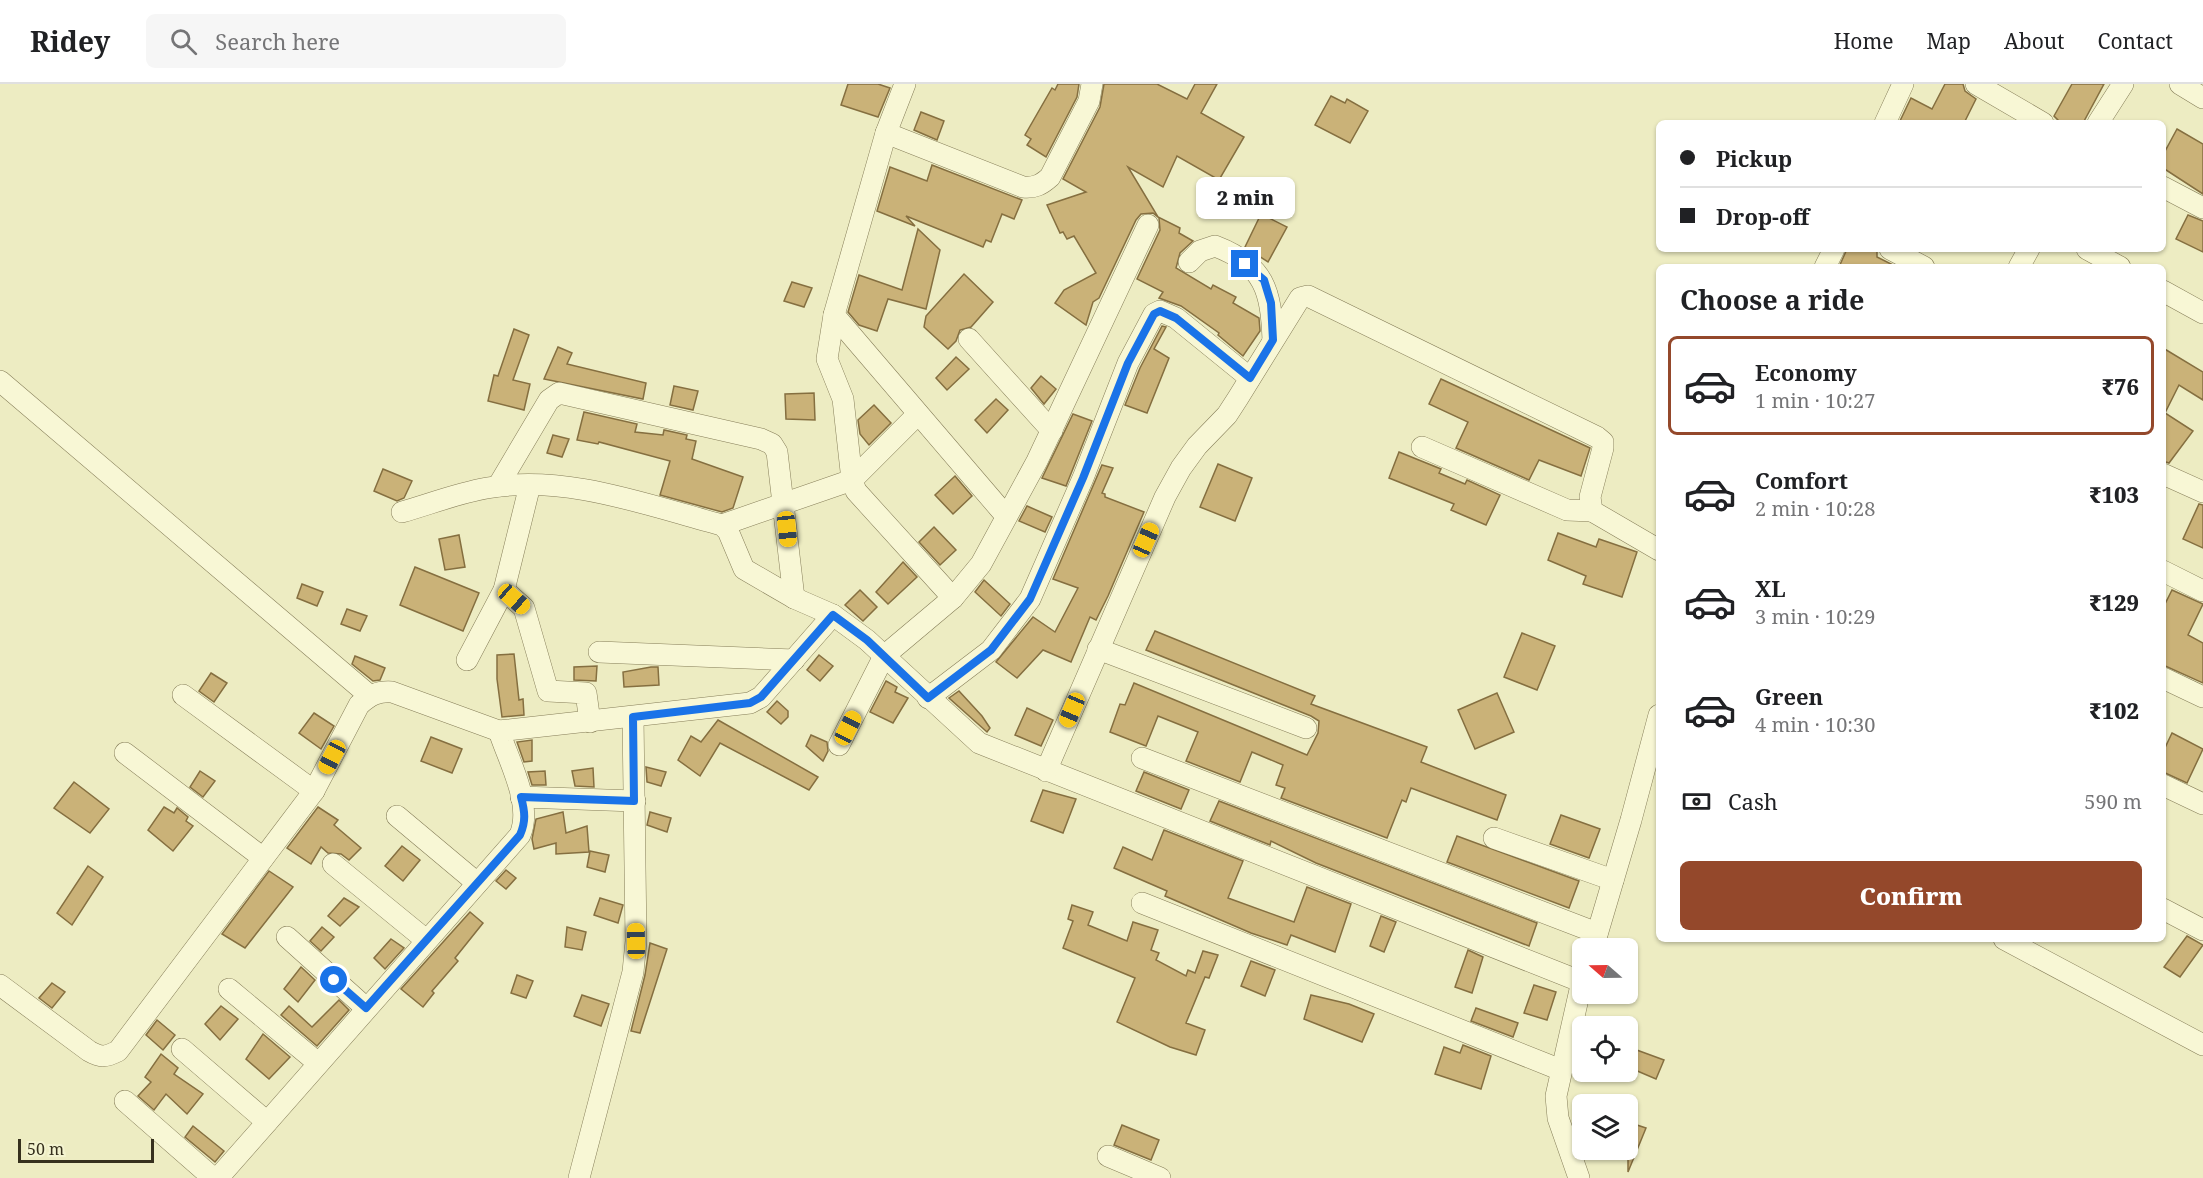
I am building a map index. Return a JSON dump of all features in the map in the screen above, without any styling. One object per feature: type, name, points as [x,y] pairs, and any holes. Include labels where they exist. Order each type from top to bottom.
[{"type":"street","points":[[905,84],[886,133],[834,315],[827,359],[843,399],[852,480],[856,491],[953,598]]},
{"type":"street","points":[[886,133],[1023,187],[1042,185],[1050,177],[1089,101],[1092,84]]},
{"type":"street","points":[[1886,120],[1904,84]]},
{"type":"street","points":[[1976,84],[2038,120]]},
{"type":"street","points":[[2100,120],[2123,84]]},
{"type":"street","points":[[2180,84],[2203,98]]},
{"type":"street","points":[[2166,189],[2203,208]]},
{"type":"street","points":[[839,746],[884,656],[953,598],[981,564],[1052,431],[1148,225]]},
{"type":"street","points":[[1189,262],[1200,251],[1215,246],[1229,251],[1264,280],[1271,303],[1273,340]]},
{"type":"street","points":[[1896,252],[1918,264]]},
{"type":"street","points":[[2092,252],[2114,264]]},
{"type":"street","points":[[2166,293],[2203,313]]},
{"type":"street","points":[[1046,771],[1180,468],[1197,446],[1227,415],[1300,298],[1308,296],[1597,437],[1603,442],[1603,448],[1590,497],[1592,511]]},
{"type":"street","points":[[928,698],[991,650],[1030,599],[1083,478],[1128,363],[1154,314],[1160,311],[1176,318],[1250,378]]},
{"type":"street","points":[[834,315],[1005,516]]},
{"type":"street","points":[[969,339],[1052,431]]},
{"type":"street","points":[[0,381],[370,696]]},
{"type":"street","points":[[498,486],[549,400],[559,393],[750,436],[772,444],[777,452],[785,505],[794,598]]},
{"type":"street","points":[[722,525],[852,480],[918,414]]},
{"type":"street","points":[[1422,447],[1567,510],[1592,511],[1656,548]]},
{"type":"street","points":[[2166,475],[2203,492]]},
{"type":"street","points":[[467,660],[504,590],[530,485]]},
{"type":"street","points":[[402,512],[498,486],[530,485],[575,487],[722,525],[728,531],[744,569],[794,598],[833,615],[884,656],[980,743],[1572,978]]},
{"type":"street","points":[[2166,572],[2203,591]]},
{"type":"street","points":[[504,590],[524,608],[548,691],[586,693],[591,722]]},
{"type":"street","points":[[0,985],[98,1056],[107,1057],[118,1051],[314,791],[360,705],[370,696],[392,692],[499,731],[750,703],[761,697],[833,615]]},
{"type":"street","points":[[1098,649],[1306,728]]},
{"type":"street","points":[[599,652],[794,660]]},
{"type":"street","points":[[2166,679],[2203,697]]},
{"type":"street","points":[[183,695],[314,791]]},
{"type":"street","points":[[579,1178],[633,972],[636,941],[633,717]]},
{"type":"street","points":[[1596,938],[1656,726]]},
{"type":"street","points":[[218,1178],[520,835],[525,810],[499,731]]},
{"type":"street","points":[[125,753],[263,858]]},
{"type":"street","points":[[1142,758],[1588,938]]},
{"type":"street","points":[[2166,786],[2203,804]]},
{"type":"street","points":[[521,797],[634,801]]},
{"type":"street","points":[[397,816],[477,883]]},
{"type":"street","points":[[1494,838],[1613,880]]},
{"type":"street","points":[[333,864],[426,940]]},
{"type":"street","points":[[1142,903],[1561,1070]]},
{"type":"street","points":[[2166,911],[2203,930]]},
{"type":"street","points":[[287,937],[366,1008]]},
{"type":"street","points":[[2010,942],[2203,1045]]},
{"type":"street","points":[[229,989],[318,1063]]},
{"type":"street","points":[[1577,1004],[1556,1096],[1558,1118],[1579,1178]]},
{"type":"street","points":[[182,1049],[267,1122]]},
{"type":"street","points":[[125,1101],[213,1178]]},
{"type":"street","points":[[1108,1156],[1160,1178]]},
{"type":"building","points":[[848,84],[878,84],[890,88],[878,117],[841,105]]},
{"type":"building","points":[[1058,84],[1079,84],[1077,97],[1046,157],[1027,145],[1031,139],[1025,135],[1052,88],[1055,90]]},
{"type":"building","points":[[1104,84],[1157,84],[1187,99],[1195,84],[1217,84],[1201,113],[1244,137],[1219,180],[1177,156],[1163,187],[1128,167],[1158,217],[1180,228],[1179,233],[1193,241],[1180,253],[1176,268],[1211,289],[1213,285],[1236,297],[1233,303],[1259,318],[1260,331],[1243,356],[1218,335],[1219,333],[1181,306],[1159,298],[1163,292],[1137,279],[1160,230],[1159,218],[1153,213],[1141,214],[1136,220],[1099,298],[1093,302],[1086,325],[1055,303],[1064,290],[1096,273],[1074,236],[1067,239],[1063,232],[1060,233],[1047,205],[1086,192],[1063,179],[1100,107]]},
{"type":"building","points":[[1945,84],[1963,84],[1965,91],[1976,99],[1966,120],[1900,120],[1911,98],[1932,109]]},
{"type":"building","points":[[2072,84],[2104,84],[2085,120],[2058,120],[2054,116]]},
{"type":"building","points":[[1331,96],[1345,103],[1347,99],[1368,111],[1350,143],[1315,125]]},
{"type":"building","points":[[921,112],[944,121],[937,140],[914,130]]},
{"type":"building","points":[[2177,129],[2203,144],[2203,194],[2166,170],[2166,149]]},
{"type":"building","points":[[932,165],[1022,200],[1014,219],[1002,214],[991,242],[986,240],[983,247],[906,216],[915,226],[877,211],[890,167],[927,181]]},
{"type":"building","points":[[1261,214],[1287,227],[1268,262],[1245,247]]},
{"type":"building","points":[[2188,215],[2203,221],[2203,252],[2176,239]]},
{"type":"building","points":[[918,229],[940,250],[926,309],[888,299],[877,331],[859,325],[848,312],[859,275],[902,290]]},
{"type":"building","points":[[1846,252],[1877,252],[1877,257],[1891,264],[1840,264]]},
{"type":"building","points":[[964,274],[993,302],[971,327],[960,330],[956,341],[948,349],[924,327],[926,316]]},
{"type":"building","points":[[792,282],[812,288],[804,307],[784,301]]},
{"type":"building","points":[[1162,326],[1166,327],[1154,349],[1169,358],[1147,413],[1125,405],[1140,368]]},
{"type":"building","points":[[514,329],[529,335],[513,380],[530,384],[524,410],[488,401],[494,375],[498,376]]},
{"type":"building","points":[[558,347],[572,353],[567,364],[646,383],[643,399],[544,379]]},
{"type":"building","points":[[2166,350],[2203,372],[2203,400],[2179,385],[2166,411]]},
{"type":"building","points":[[956,357],[969,369],[947,390],[936,378]]},
{"type":"building","points":[[1041,376],[1056,389],[1044,404],[1031,388]]},
{"type":"building","points":[[1441,379],[1590,448],[1581,476],[1539,460],[1529,480],[1456,448],[1468,422],[1429,404]]},
{"type":"building","points":[[674,386],[698,391],[693,410],[670,405]]},
{"type":"building","points":[[814,393],[815,420],[786,419],[785,394]]},
{"type":"building","points":[[996,399],[1008,410],[987,433],[975,420]]},
{"type":"building","points":[[874,405],[891,423],[869,445],[860,434],[858,420]]},
{"type":"building","points":[[584,412],[637,424],[635,432],[663,435],[664,430],[687,435],[686,439],[696,441],[692,459],[743,477],[733,508],[722,512],[660,495],[670,461],[599,442],[598,444],[577,440]]},
{"type":"building","points":[[1073,414],[1092,421],[1066,486],[1042,478]]},
{"type":"building","points":[[2166,414],[2193,431],[2169,463],[2166,462]]},
{"type":"building","points":[[553,435],[569,439],[562,457],[547,453]]},
{"type":"building","points":[[1399,452],[1441,469],[1439,473],[1465,484],[1467,480],[1500,495],[1486,525],[1451,510],[1454,504],[1389,478]]},
{"type":"building","points":[[1218,464],[1252,478],[1235,521],[1200,507]]},
{"type":"building","points":[[1102,465],[1113,468],[1102,493],[1105,497],[1144,512],[1108,596],[1096,620],[1090,617],[1071,662],[1043,650],[1017,678],[996,662],[1033,617],[1055,632],[1078,588],[1053,579]]},
{"type":"building","points":[[383,469],[412,481],[404,498],[397,501],[374,491]]},
{"type":"building","points":[[955,476],[972,496],[953,514],[935,495]]},
{"type":"building","points":[[2199,504],[2203,505],[2203,548],[2183,539]]},
{"type":"building","points":[[1027,506],[1052,517],[1045,532],[1019,521]]},
{"type":"building","points":[[934,527],[956,550],[940,565],[919,542]]},
{"type":"building","points":[[1558,533],[1596,547],[1599,539],[1637,552],[1622,597],[1583,584],[1586,576],[1548,560]]},
{"type":"building","points":[[459,535],[465,567],[445,570],[439,539]]},
{"type":"building","points":[[903,562],[917,577],[888,604],[876,592]]},
{"type":"building","points":[[415,567],[479,593],[463,631],[400,605]]},
{"type":"building","points":[[984,580],[1010,604],[1001,616],[975,592]]},
{"type":"building","points":[[302,584],[323,592],[317,606],[297,598]]},
{"type":"building","points":[[860,590],[877,607],[863,621],[845,605]]},
{"type":"building","points":[[2172,590],[2203,604],[2188,635],[2203,643],[2203,683],[2166,666],[2166,602]]},
{"type":"building","points":[[347,609],[367,616],[360,631],[341,624]]},
{"type":"building","points":[[1155,631],[1315,696],[1311,704],[1427,747],[1421,762],[1506,795],[1497,820],[1411,788],[1406,802],[1402,800],[1387,838],[1281,798],[1285,788],[1276,785],[1283,765],[1252,752],[1240,782],[1186,761],[1198,732],[1158,716],[1146,746],[1110,732],[1120,704],[1125,705],[1134,683],[1307,755],[1318,733],[1319,721],[1311,716],[1146,650]]},
{"type":"building","points":[[1522,633],[1555,646],[1537,690],[1504,677]]},
{"type":"building","points":[[514,654],[519,700],[523,699],[524,715],[502,717],[497,679],[497,655]]},
{"type":"building","points":[[819,655],[833,666],[820,681],[807,670]]},
{"type":"building","points":[[355,656],[385,668],[380,680],[373,681],[352,664]]},
{"type":"building","points":[[597,666],[596,681],[574,680],[574,667]]},
{"type":"building","points":[[658,667],[659,685],[624,687],[623,672]]},
{"type":"building","points":[[211,673],[227,683],[214,702],[199,691]]},
{"type":"building","points":[[886,681],[897,687],[895,692],[908,698],[893,723],[870,712]]},
{"type":"building","points":[[959,691],[982,716],[990,728],[987,732],[949,698]]},
{"type":"building","points":[[1497,693],[1514,732],[1475,749],[1458,710]]},
{"type":"building","points":[[777,701],[788,711],[788,717],[781,724],[767,712]]},
{"type":"building","points":[[1027,708],[1053,720],[1041,746],[1015,735]]},
{"type":"building","points":[[314,713],[334,726],[321,749],[299,733]]},
{"type":"building","points":[[718,720],[818,777],[809,790],[720,743],[700,776],[678,760],[691,736],[701,742]]},
{"type":"building","points":[[2172,733],[2203,749],[2187,783],[2166,773],[2166,746]]},
{"type":"building","points":[[811,735],[827,742],[828,751],[823,761],[806,746]]},
{"type":"building","points":[[431,737],[462,749],[452,773],[421,761]]},
{"type":"building","points":[[532,740],[532,761],[524,762],[517,742]]},
{"type":"building","points":[[646,767],[666,772],[661,786],[647,782]]},
{"type":"building","points":[[593,768],[594,787],[575,786],[572,771]]},
{"type":"building","points":[[200,771],[215,781],[203,797],[190,787]]},
{"type":"building","points":[[545,771],[546,785],[532,785],[528,772]]},
{"type":"building","points":[[1144,772],[1189,790],[1181,809],[1136,791]]},
{"type":"building","points":[[74,782],[109,809],[90,833],[54,808]]},
{"type":"building","points":[[1043,790],[1076,799],[1063,833],[1031,821]]},
{"type":"building","points":[[1219,801],[1537,923],[1529,946],[1316,863],[1271,841],[1270,845],[1210,821]]},
{"type":"building","points":[[164,807],[174,813],[177,808],[188,817],[186,821],[193,826],[173,851],[148,830]]},
{"type":"building","points":[[318,807],[338,820],[334,825],[361,848],[349,860],[341,854],[328,853],[321,847],[311,864],[287,848]]},
{"type":"building","points":[[563,812],[566,833],[587,826],[589,852],[556,854],[556,843],[534,849],[532,839],[536,819]]},
{"type":"building","points":[[650,812],[671,818],[667,832],[647,825]]},
{"type":"building","points":[[1561,815],[1600,829],[1589,858],[1550,844]]},
{"type":"building","points":[[1164,830],[1243,861],[1228,898],[1294,922],[1307,887],[1351,904],[1335,952],[1291,935],[1287,945],[1251,933],[1165,896],[1167,891],[1114,868],[1123,847],[1152,860]]},
{"type":"building","points":[[1457,836],[1579,881],[1569,908],[1447,862]]},
{"type":"building","points":[[402,846],[420,860],[403,881],[385,866]]},
{"type":"building","points":[[590,851],[609,855],[605,872],[587,867]]},
{"type":"building","points":[[88,866],[103,877],[72,925],[57,913]]},
{"type":"building","points":[[506,870],[516,878],[506,889],[496,881]]},
{"type":"building","points":[[269,871],[293,887],[245,948],[222,934]]},
{"type":"building","points":[[344,898],[359,907],[340,926],[328,916]]},
{"type":"building","points":[[600,898],[623,905],[618,923],[594,915]]},
{"type":"building","points":[[1072,905],[1093,912],[1088,925],[1127,941],[1133,922],[1158,930],[1151,950],[1159,953],[1156,960],[1186,976],[1188,970],[1195,973],[1203,951],[1218,955],[1209,978],[1205,977],[1186,1023],[1205,1030],[1196,1055],[1170,1047],[1117,1022],[1135,978],[1063,948],[1073,921],[1068,919]]},
{"type":"building","points":[[470,912],[483,923],[455,958],[458,961],[432,991],[434,993],[423,1007],[401,989]]},
{"type":"building","points":[[1381,916],[1396,922],[1384,952],[1370,946]]},
{"type":"building","points":[[322,927],[334,937],[321,951],[310,941]]},
{"type":"building","points":[[567,927],[586,932],[582,950],[565,947]]},
{"type":"building","points":[[2187,936],[2203,945],[2180,977],[2164,967]]},
{"type":"building","points":[[391,939],[404,948],[385,969],[374,958]]},
{"type":"building","points":[[650,943],[667,949],[640,1033],[631,1031],[645,975]]},
{"type":"building","points":[[1468,950],[1483,957],[1472,993],[1455,987]]},
{"type":"building","points":[[1251,961],[1275,970],[1265,996],[1241,986]]},
{"type":"building","points":[[301,967],[315,980],[298,1002],[284,989]]},
{"type":"building","points":[[517,975],[533,981],[526,998],[511,993]]},
{"type":"building","points":[[52,983],[65,992],[52,1008],[39,998]]},
{"type":"building","points":[[1534,985],[1556,992],[1547,1020],[1524,1013]]},
{"type":"building","points":[[582,995],[609,1004],[601,1026],[574,1016]]},
{"type":"building","points":[[1311,995],[1349,1004],[1374,1014],[1362,1042],[1304,1019]]},
{"type":"building","points":[[339,1000],[349,1010],[317,1046],[281,1015],[289,1006],[312,1027]]},
{"type":"building","points":[[221,1006],[238,1019],[220,1040],[205,1024]]},
{"type":"building","points":[[1476,1008],[1518,1023],[1513,1037],[1471,1021]]},
{"type":"building","points":[[157,1020],[175,1035],[163,1050],[146,1035]]},
{"type":"building","points":[[263,1034],[290,1057],[269,1079],[246,1059]]},
{"type":"building","points":[[1463,1045],[1491,1056],[1481,1089],[1435,1074],[1444,1047],[1460,1053]]},
{"type":"building","points":[[1638,1050],[1664,1060],[1656,1079],[1638,1071]]},
{"type":"building","points":[[161,1054],[178,1068],[174,1074],[203,1094],[187,1114],[166,1094],[154,1110],[138,1096],[151,1082],[145,1077]]},
{"type":"building","points":[[1122,1125],[1159,1140],[1151,1160],[1114,1145]]},
{"type":"building","points":[[1638,1125],[1646,1128],[1638,1148]]},
{"type":"building","points":[[193,1126],[224,1151],[215,1162],[185,1137]]},
{"type":"building","points":[[1628,1160],[1633,1160],[1628,1172]]},
{"type":"route","points":[[334,980],[366,1008],[520,835],[525,810],[521,797],[634,801],[633,717],[750,703],[761,697],[833,615],[867,640],[928,698],[991,650],[1030,599],[1083,478],[1128,363],[1147,323],[1154,314],[1160,311],[1176,318],[1250,378],[1273,340],[1271,303],[1264,280],[1245,264]]}]
